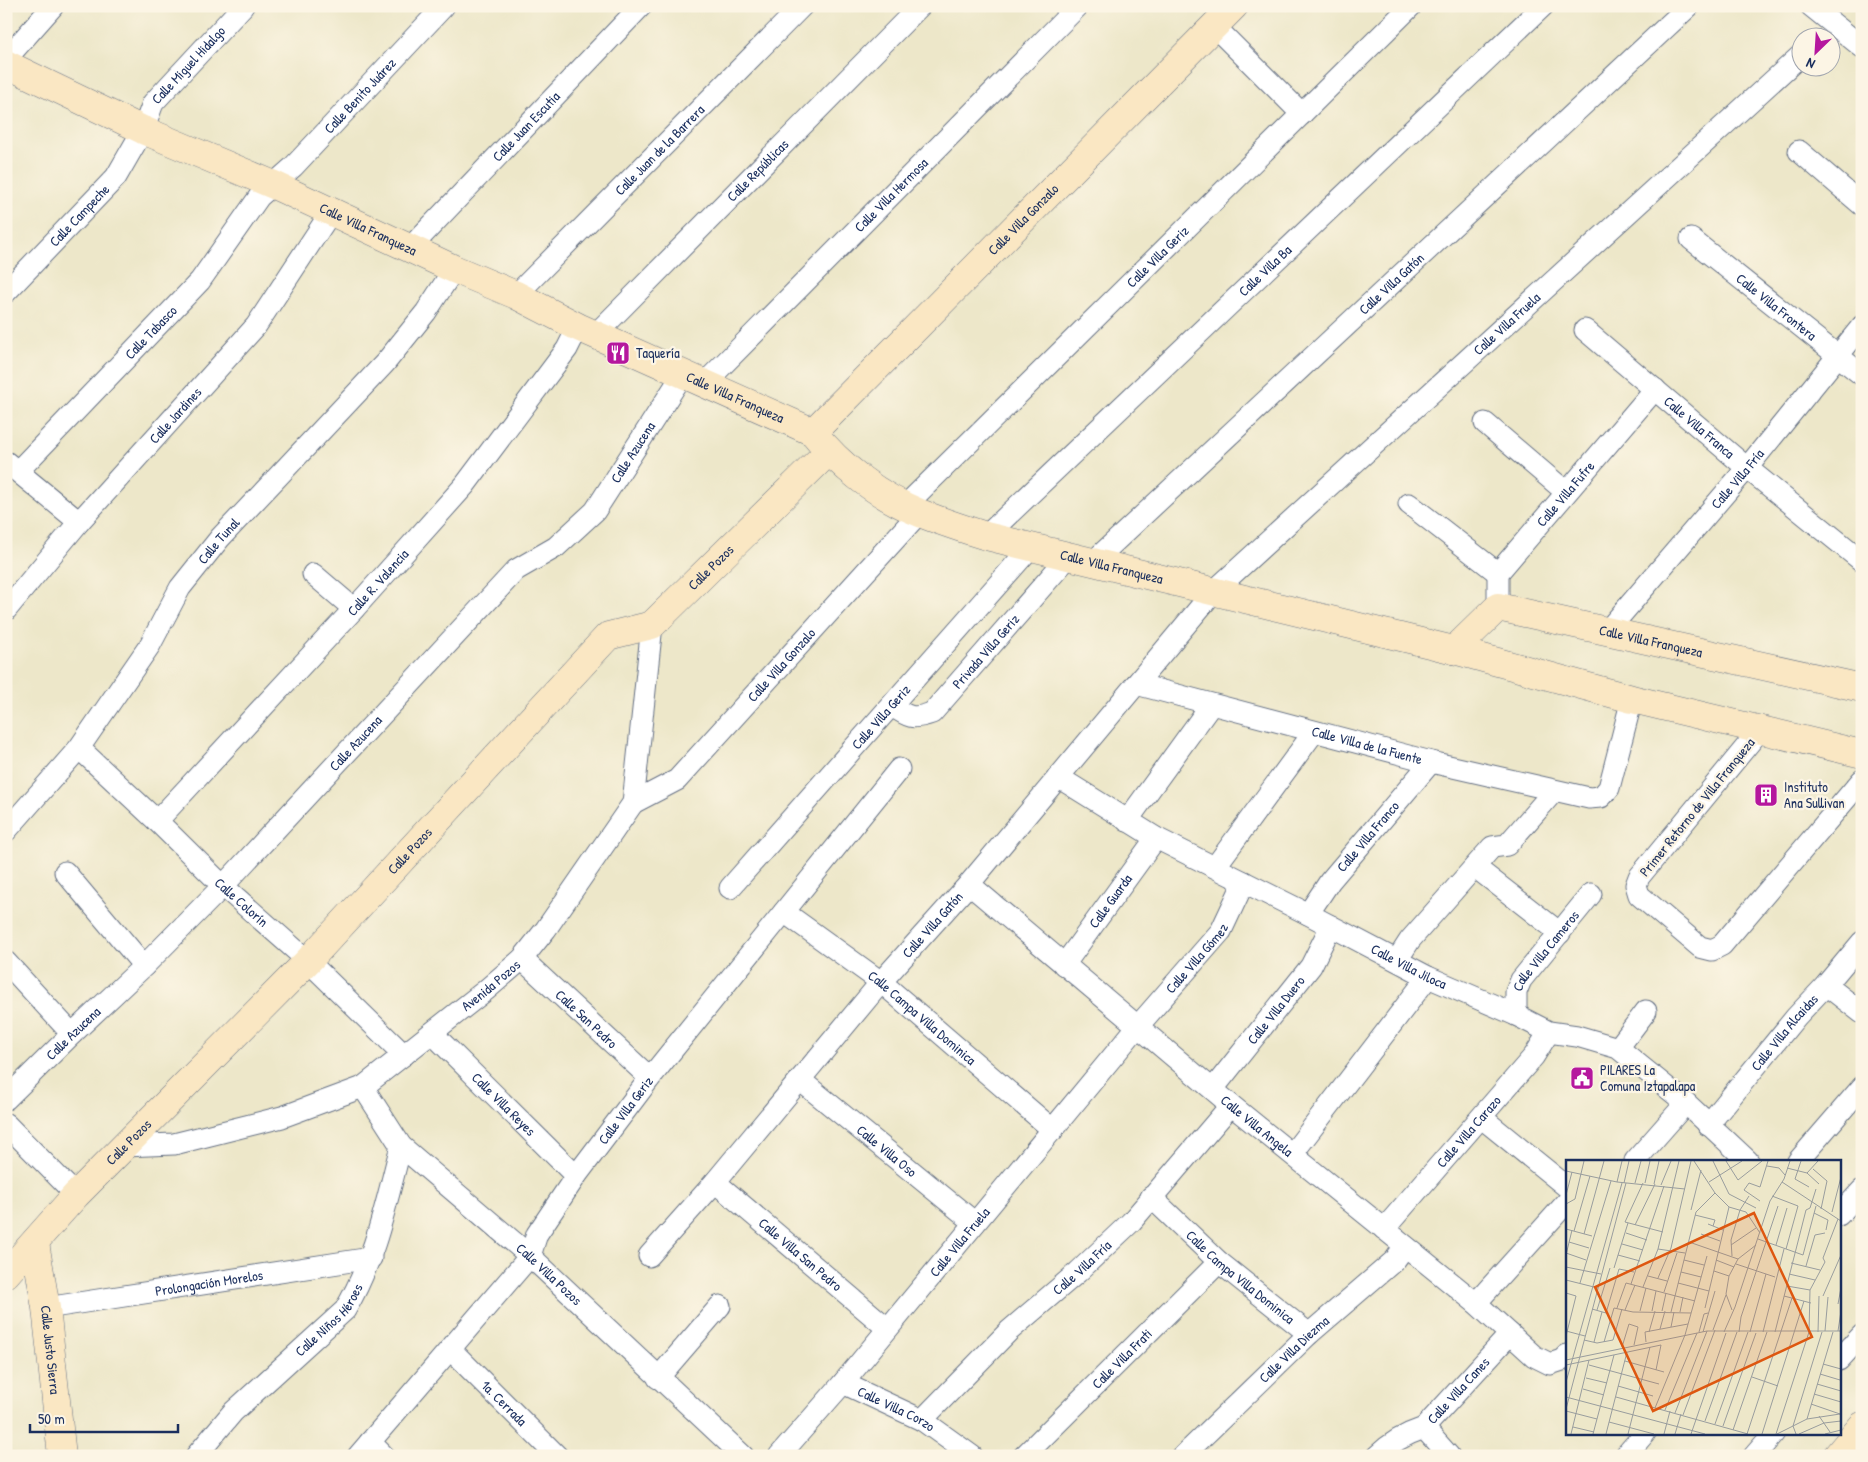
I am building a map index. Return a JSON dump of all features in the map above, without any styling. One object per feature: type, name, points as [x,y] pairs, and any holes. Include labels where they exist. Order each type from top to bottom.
[{"type":"street","points":[[6,59],[54,6]]},
{"type":"street","name":"Calle Miguel Hidalgo","points":[[143,130],[153,103],[243,6]]},
{"type":"street","name":"Calle Benito Juárez","points":[[274,185],[444,6]]},
{"type":"street","name":"Calle Juan Escutia","points":[[410,248],[641,6]]},
{"type":"street","name":"Calle Juan de la Barrera","points":[[516,296],[802,6]]},
{"type":"street","name":"Calle Repúblicas","points":[[587,331],[920,6]]},
{"type":"street","name":"Calle Villa Hermosa","points":[[693,379],[1078,6]]},
{"type":"street","name":"Calle Villa Geriz","points":[[912,510],[1411,6]]},
{"type":"street","name":"Calle Villa Ba","points":[[986,536],[1543,6]]},
{"type":"street","name":"Calle Villa Gatón","points":[[1081,559],[1689,6]]},
{"type":"street","points":[[1812,6],[1826,28]]},
{"type":"street","points":[[1223,13],[1302,114]]},
{"type":"street","name":"Calle Villa Gonzalo","points":[[821,442],[1223,13]]},
{"type":"street","points":[[1840,37],[1862,47]]},
{"type":"street","name":"Calle Villa Franqueza","points":[[6,64],[143,130],[274,185],[516,296],[587,331],[693,379],[821,442],[858,478],[912,510],[986,536],[1454,650],[1632,699],[1862,754]]},
{"type":"street","name":"Calle Villa Fruela","points":[[1214,591],[1790,65]]},
{"type":"street","name":"Calle Campeche","points":[[6,292],[116,177],[143,130]]},
{"type":"street","points":[[1799,151],[1862,204]]},
{"type":"street","name":"Calle Tabasco","points":[[12,467],[200,281],[259,197],[274,185]]},
{"type":"street","name":"Calle Jardines","points":[[6,610],[79,522],[256,326],[331,212]]},
{"type":"street","name":"Calle Villa Frontera","points":[[1691,239],[1862,375]]},
{"type":"street","name":"Calle Tunal","points":[[6,831],[79,748],[150,645],[180,588],[220,538],[385,363],[426,312],[454,269]]},
{"type":"street","name":"Calle Villa Fría","points":[[1608,630],[1747,468],[1862,326]]},
{"type":"street","name":"Calle Villa Franca","points":[[1585,330],[1747,468],[1862,561]]},
{"type":"street","name":"Calle R. Valencia","points":[[157,821],[354,609],[465,485],[567,349],[587,331]]},
{"type":"street","name":"Calle Azucena","points":[[6,1099],[144,966],[223,886],[516,570],[556,547],[595,512],[693,379]]},
{"type":"street","name":"Calle Villa Fufre","points":[[1498,573],[1655,389]]},
{"type":"street","points":[[1485,423],[1566,492]]},
{"type":"street","name":"Calle Pozos","points":[[6,1274],[76,1195],[308,960],[608,636],[652,625],[821,442]]},
{"type":"street","points":[[12,467],[79,522]]},
{"type":"street","points":[[1409,504],[1498,573],[1498,606],[1454,650]]},
{"type":"street","name":"Calle Villa Gonzalo","points":[[633,803],[677,780],[912,510]]},
{"type":"street","name":"Calle Villa Geriz","points":[[730,888],[1031,547]]},
{"type":"street","name":"Privada Villa Geriz","points":[[892,706],[907,716],[918,718],[932,713],[1081,559]]},
{"type":"street","points":[[314,574],[354,609]]},
{"type":"street","name":"Calle Villa Gatón","points":[[649,1256],[714,1182],[881,982],[968,884],[1214,591]]},
{"type":"street","name":"Calle Villa Franqueza","points":[[1498,606],[1860,686]]},
{"type":"street","name":"Avenida Pozos","points":[[124,1146],[174,1144],[282,1118],[363,1087],[432,1034],[522,959],[546,928],[633,803],[652,625]]},
{"type":"street","name":"Calle Villa de la Fuente","points":[[1136,684],[1431,762],[1589,798],[1601,797],[1608,788],[1632,699]]},
{"type":"street","points":[[1127,821],[1211,705]]},
{"type":"street","name":"Primer Retorno de Villa Franqueza","points":[[1760,730],[1639,877],[1636,885],[1639,895],[1700,947],[1712,950],[1722,944],[1862,780]]},
{"type":"street","points":[[1215,867],[1314,732]]},
{"type":"street","name":"Calle Colorín","points":[[79,748],[223,886],[308,960],[404,1055]]},
{"type":"street","name":"Calle Villa Franco","points":[[1308,914],[1330,881],[1431,762]]},
{"type":"street","name":"Calle Villa Geriz","points":[[371,1451],[451,1350],[530,1256],[537,1234],[576,1176],[650,1078],[899,768]]},
{"type":"street","name":"Calle Villa Jiloca","points":[[1058,777],[1156,838],[1428,977],[1516,1015],[1548,1032],[1577,1036],[1618,1048],[1686,1103],[1747,1160]]},
{"type":"street","points":[[1397,960],[1410,940],[1492,847],[1507,845],[1554,791]]},
{"type":"street","name":"Calle Guarda","points":[[1064,965],[1156,838]]},
{"type":"street","points":[[1475,867],[1560,933]]},
{"type":"street","points":[[65,872],[144,966]]},
{"type":"street","name":"Calle Villa Gómez","points":[[1138,1026],[1221,930],[1244,882]]},
{"type":"street","name":"Calle Villa Angela","points":[[968,884],[1231,1105],[1293,1153],[1476,1303],[1534,1356],[1558,1359]]},
{"type":"street","name":"Calle Villa Cameros","points":[[1516,1015],[1516,992],[1521,980],[1591,894]]},
{"type":"street","name":"Calle Campa Villa Dominica","points":[[784,912],[881,982],[1053,1130]]},
{"type":"street","name":"Calle Villa Duero","points":[[1213,1089],[1312,966],[1331,926]]},
{"type":"street","name":"Calle Villa Alcaidas","points":[[1708,1125],[1796,1017],[1862,942]]},
{"type":"street","name":"Calle San Pedro","points":[[522,959],[650,1078]]},
{"type":"street","points":[[6,962],[72,1034]]},
{"type":"street","points":[[1293,1153],[1428,977]]},
{"type":"street","points":[[1826,985],[1862,1013]]},
{"type":"street","points":[[1618,1048],[1646,1011]]},
{"type":"street","name":"Calle Villa Fruela","points":[[779,1456],[843,1383],[1138,1026]]},
{"type":"street","name":"Calle Villa Carazo","points":[[1384,1229],[1534,1056],[1548,1032]]},
{"type":"street","name":"Calle Villa Reyes","points":[[432,1034],[576,1176]]},
{"type":"street","name":"Calle Villa Oso","points":[[800,1080],[975,1224]]},
{"type":"street","points":[[1799,1160],[1862,1086]]},
{"type":"street","name":"Calle Villa Pozos","points":[[363,1087],[401,1146],[530,1256],[743,1456]]},
{"type":"street","points":[[1636,1160],[1686,1103]]},
{"type":"street","name":"Calle Villa Fría","points":[[922,1420],[1009,1331],[1078,1272],[1130,1222],[1231,1105]]},
{"type":"street","points":[[1482,1118],[1566,1186]]},
{"type":"street","points":[[6,1124],[76,1195]]},
{"type":"street","name":"Calle Niños Héroes","points":[[196,1456],[233,1412],[345,1310],[357,1290],[371,1258],[401,1146]]},
{"type":"street","name":"Calle Villa San Pedro","points":[[714,1182],[887,1328]]},
{"type":"street","points":[[1840,1214],[1862,1190]]},
{"type":"street","name":"Calle Campa Villa Dominica","points":[[1151,1198],[1219,1262],[1309,1334]]},
{"type":"street","points":[[1476,1303],[1564,1209]]},
{"type":"street","name":"Calle Justo Sierra","points":[[35,1242],[46,1308],[62,1456]]},
{"type":"street","name":"Calle Villa Diezma","points":[[1183,1456],[1309,1334],[1396,1260],[1405,1246]]},
{"type":"street","name":"Prolongación Morelos","points":[[46,1308],[371,1258]]},
{"type":"street","name":"Calle Villa Frati","points":[[1024,1456],[1219,1262]]},
{"type":"street","points":[[658,1378],[720,1306]]},
{"type":"street","name":"Calle Villa Canes","points":[[1377,1456],[1386,1447],[1407,1434],[1424,1428],[1510,1334]]},
{"type":"street","points":[[1840,1359],[1862,1335]]},
{"type":"street","name":"1a. Cerrada","points":[[451,1350],[557,1456]]},
{"type":"street","name":"Calle Villa Corzo","points":[[843,1383],[922,1420],[972,1456]]},
{"type":"street","points":[[1424,1428],[1450,1456]]},
{"type":"street","points":[[1625,1456],[1644,1434]]},
{"type":"street","points":[[1754,1456],[1773,1434]]},
{"type":"place","name":"Taquería","points":[[618,353]]},
{"type":"place","name":"Instituto Ana Sullivan","points":[[1766,795]]},
{"type":"place","name":"PILARES La Comuna Iztapalapa","points":[[1582,1078]]}]
